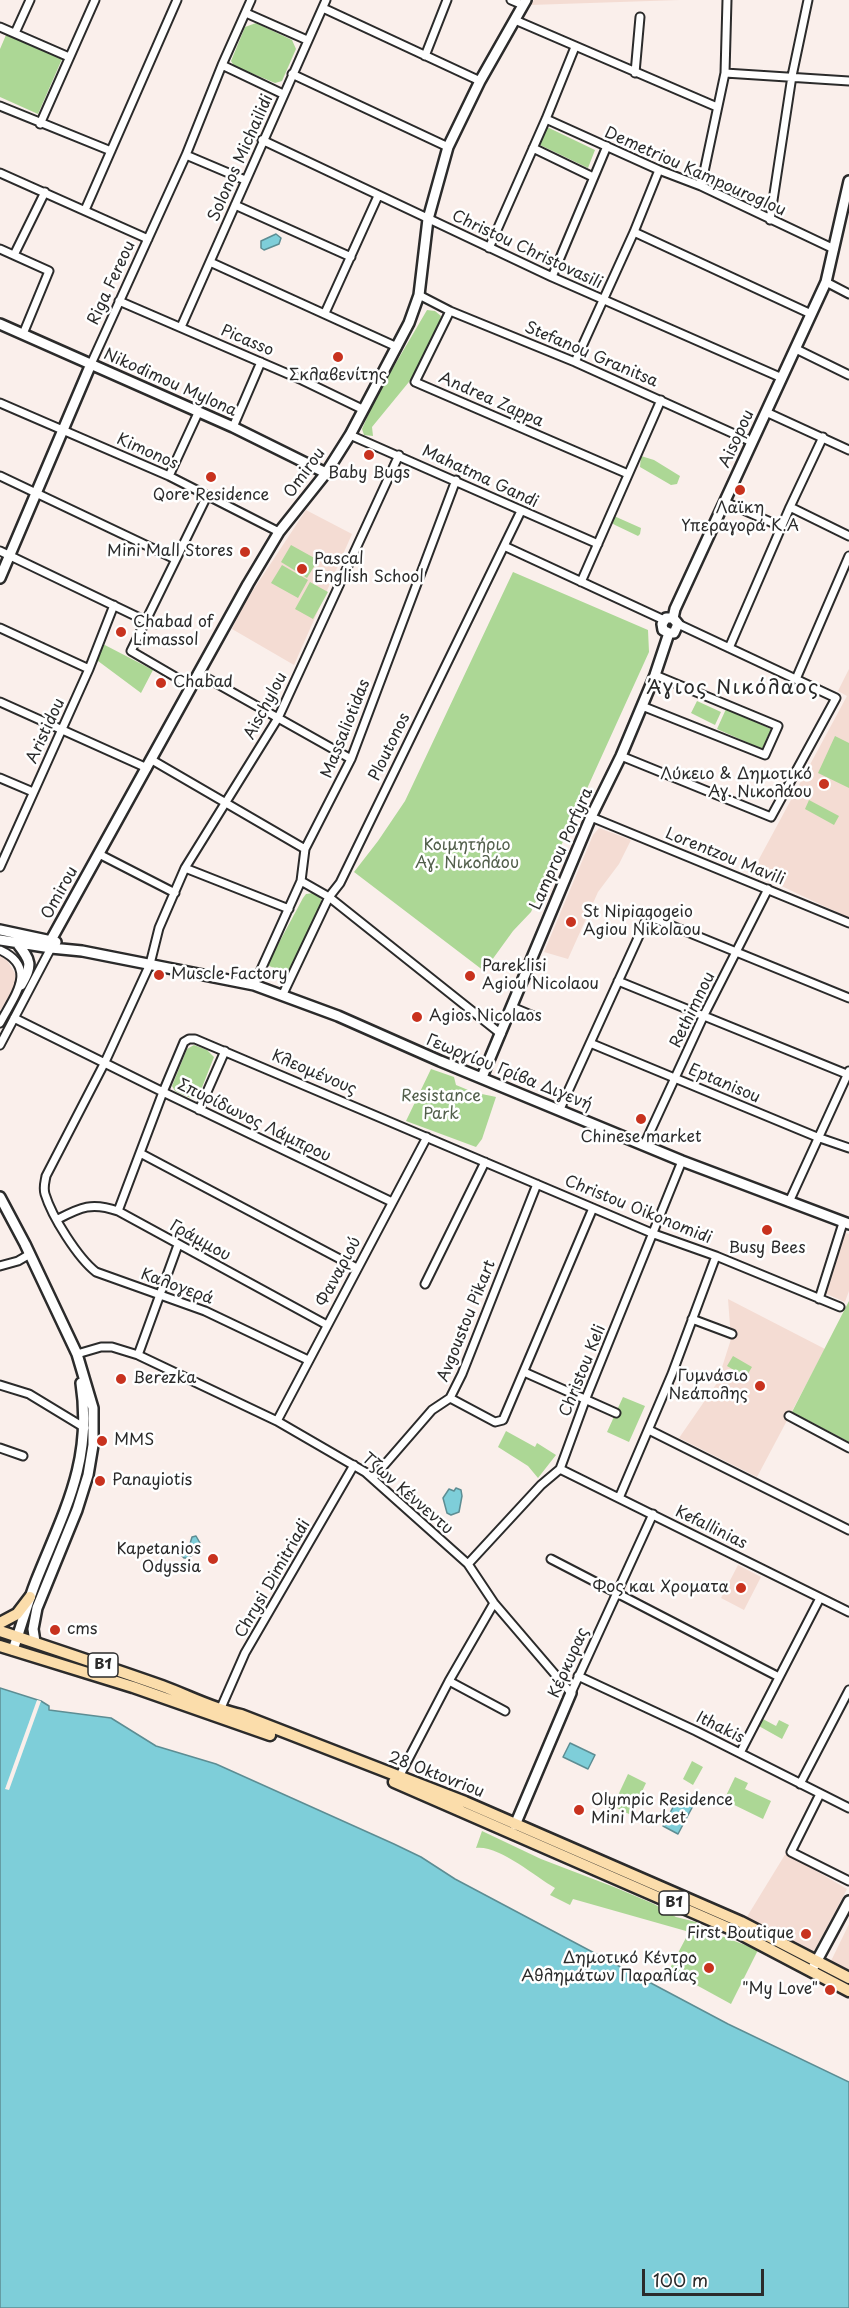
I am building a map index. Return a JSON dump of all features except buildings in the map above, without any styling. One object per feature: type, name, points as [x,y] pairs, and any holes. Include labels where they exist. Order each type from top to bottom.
[{"type":"main road","points":[[0,1623],[17,1614],[30,1597]]},
{"type":"main road","name":"28 Oktovriou","points":[[0,1631],[170,1689],[220,1710],[241,1715],[465,1802],[741,1922],[817,1959],[849,1978]]},
{"type":"main road","name":"28 Oktovriou","points":[[0,1646],[215,1715],[392,1781],[731,1929],[849,1991]]},
{"type":"street","points":[[15,33],[30,0]]},
{"type":"street","points":[[40,124],[95,0]]},
{"type":"street","points":[[85,210],[177,0]]},
{"type":"street","name":"Riga Fereou","points":[[0,578],[91,364],[186,155],[251,0]]},
{"type":"street","name":"Solonos Michailidi","points":[[181,327],[326,0]]},
{"type":"street","points":[[425,56],[447,0]]},
{"type":"street","points":[[511,0],[525,2]]},
{"type":"street","points":[[701,186],[725,73],[727,0]]},
{"type":"street","points":[[770,220],[792,76],[808,0]]},
{"type":"street","name":"Omirou","points":[[51,944],[198,673],[279,532],[326,473],[350,435],[397,347],[419,295],[428,219],[448,147],[480,81],[525,2]]},
{"type":"street","points":[[323,8],[480,81]]},
{"type":"street","points":[[246,13],[307,40]]},
{"type":"street","points":[[635,73],[640,17]]},
{"type":"street","points":[[515,20],[717,107]]},
{"type":"street","points":[[0,27],[69,57]]},
{"type":"street","points":[[489,248],[575,47]]},
{"type":"street","points":[[222,65],[283,94]]},
{"type":"street","points":[[725,73],[849,81]]},
{"type":"street","points":[[292,74],[448,147]]},
{"type":"street","points":[[0,106],[111,151]]},
{"type":"street","name":"Demetriou Kampouroglou","points":[[546,119],[659,170],[701,186],[834,249]]},
{"type":"street","name":"Christou Christovasili","points":[[262,140],[552,277],[782,378]]},
{"type":"street","points":[[552,277],[607,146]]},
{"type":"street","points":[[533,148],[593,177]]},
{"type":"street","points":[[186,155],[245,180]]},
{"type":"street","points":[[575,362],[634,232],[659,170]]},
{"type":"street","points":[[0,173],[148,239]]},
{"type":"street","name":"Aisopou","points":[[669,633],[677,630],[672,618],[826,282],[849,181]]},
{"type":"street","points":[[14,255],[45,192]]},
{"type":"street","points":[[325,313],[378,196]]},
{"type":"street","points":[[235,205],[351,257]]},
{"type":"street","points":[[634,232],[811,314]]},
{"type":"street","points":[[0,249],[49,271],[23,334]]},
{"type":"street","points":[[210,262],[397,347]]},
{"type":"street","points":[[826,282],[849,294]]},
{"type":"street","name":"Stefanou Granitsa","points":[[419,295],[450,311],[575,362],[752,442]]},
{"type":"street","name":"Picasso","points":[[119,301],[261,362],[362,409]]},
{"type":"street","name":"Andrea Zappa","points":[[450,311],[415,382],[628,474]]},
{"type":"street","name":"Nikodimou Mylona","points":[[0,324],[233,427],[326,473]]},
{"type":"street","points":[[796,349],[849,375]]},
{"type":"street","points":[[233,427],[261,362]]},
{"type":"street","points":[[581,582],[661,400]]},
{"type":"street","name":"Kimonos","points":[[0,403],[170,476],[279,532]]},
{"type":"street","points":[[766,412],[849,450]]},
{"type":"street","points":[[170,476],[198,413]]},
{"type":"street","name":"Mahatma Gandi","points":[[350,435],[598,544]]},
{"type":"street","points":[[729,648],[823,437]]},
{"type":"street","name":"Aischylou","points":[[105,1062],[150,964],[159,928],[185,868],[278,718],[399,455]]},
{"type":"street","points":[[0,476],[175,559]]},
{"type":"street","name":"Massaliotidas","points":[[254,985],[301,881],[305,849],[351,759],[456,480]]},
{"type":"street","points":[[191,686],[131,651],[207,495]]},
{"type":"street","points":[[725,502],[782,527]]},
{"type":"street","points":[[790,507],[849,536]]},
{"type":"street","name":"Ploutonos","points":[[282,994],[330,897],[340,883],[521,512]]},
{"type":"street","points":[[504,546],[581,582],[672,618],[729,648],[836,698],[771,817],[621,756]]},
{"type":"street","points":[[0,551],[146,621]]},
{"type":"street","points":[[796,679],[849,556]]},
{"type":"street","name":"Aristidou","points":[[0,867],[89,669],[114,605]]},
{"type":"street","points":[[669,633],[663,630],[672,618]]},
{"type":"street","points":[[0,628],[89,669]]},
{"type":"street","name":"Lamprou Porfyra","points":[[482,1077],[591,817],[621,756],[655,675],[669,633]]},
{"type":"street","points":[[198,673],[351,759]]},
{"type":"street","points":[[642,706],[765,755],[778,726],[655,675]]},
{"type":"street","points":[[0,702],[62,730],[150,764],[226,803],[305,849]]},
{"type":"street","points":[[0,778],[33,792]]},
{"type":"street","name":"Lorentzou Mavili","points":[[591,817],[849,923]]},
{"type":"street","points":[[99,854],[175,893]]},
{"type":"street","points":[[185,868],[289,909]]},
{"type":"street","points":[[301,881],[330,897],[501,1035]]},
{"type":"street","name":"Rethimnou","points":[[644,1145],[704,1016],[768,889]]},
{"type":"street","points":[[560,1109],[648,916],[849,998]]},
{"type":"street","name":"Γεωργίου Γρίβα Διγενή","points":[[0,930],[82,951],[254,985],[282,994],[682,1161],[846,1223]]},
{"type":"street","name":"Γεωργίου Γρίβα Διγενή","points":[[0,940],[51,944]]},
{"type":"street","points":[[0,1023],[28,972],[30,963],[27,955],[17,943]]},
{"type":"street","points":[[0,1045],[51,944]]},
{"type":"street","points":[[0,950],[12,955],[19,964],[21,985]]},
{"type":"street","points":[[618,981],[848,1073],[789,1202]]},
{"type":"street","points":[[512,1007],[536,1017]]},
{"type":"street","name":"Σπυρίδωνος Λάμπρου","points":[[14,1018],[392,1202]]},
{"type":"street","name":"Κλεομένους","points":[[163,1092],[184,1042],[195,1039],[427,1137]]},
{"type":"street","name":"Eptanisou","points":[[590,1043],[817,1137],[849,1148]]},
{"type":"street","points":[[199,1110],[225,1051]]},
{"type":"street","name":"Καλογερά","points":[[105,1062],[46,1176],[44,1185],[45,1195],[83,1262],[96,1272],[206,1311],[308,1360]]},
{"type":"street","points":[[118,1211],[163,1092]]},
{"type":"street","name":"Christou Oikonomidi","points":[[427,1137],[654,1234],[716,1256],[840,1307]]},
{"type":"street","name":"Φαναριού","points":[[277,1421],[427,1137]]},
{"type":"street","points":[[140,1153],[357,1268]]},
{"type":"street","points":[[424,1284],[485,1161]]},
{"type":"street","name":"Christou Keli","points":[[468,1564],[541,1485],[560,1469],[586,1398],[682,1161]]},
{"type":"street","name":"Avgoustou Pikart","points":[[373,1478],[432,1410],[450,1398],[462,1374],[537,1184]]},
{"type":"street","points":[[0,1197],[30,1254],[77,1354],[93,1408],[91,1460],[80,1502],[37,1608],[33,1629],[35,1642]]},
{"type":"street","name":"Γράμμου","points":[[58,1219],[84,1206],[97,1205],[118,1211],[327,1326]]},
{"type":"street","points":[[450,1398],[495,1422],[503,1420],[593,1208]]},
{"type":"street","points":[[819,1299],[846,1223]]},
{"type":"street","points":[[138,1355],[178,1245]]},
{"type":"street","points":[[0,1266],[18,1261],[30,1254]]},
{"type":"street","points":[[619,1498],[649,1430],[716,1256]]},
{"type":"street","points":[[692,1319],[732,1334]]},
{"type":"street","name":"Τζων Κέννεντυ","points":[[77,1354],[91,1349],[112,1347],[138,1355],[277,1421],[373,1478],[468,1564],[494,1603],[571,1693]]},
{"type":"street","points":[[13,1650],[30,1597],[78,1473],[85,1428],[77,1354]]},
{"type":"street","points":[[524,1372],[616,1413]]},
{"type":"street","points":[[0,1386],[42,1400],[85,1428]]},
{"type":"street","points":[[789,1416],[849,1449]]},
{"type":"street","points":[[649,1430],[849,1530]]},
{"type":"street","points":[[0,1448],[24,1456]]},
{"type":"street","name":"Chrysi Dimitriadi","points":[[220,1710],[245,1653],[354,1465]]},
{"type":"street","name":"Kefallinias","points":[[560,1469],[849,1612]]},
{"type":"street","name":"Κέρκυρας","points":[[515,1825],[578,1676],[652,1514]]},
{"type":"street","points":[[551,1559],[779,1677]]},
{"type":"street","points":[[740,1753],[820,1598]]},
{"type":"street","points":[[399,1777],[449,1681],[494,1603]]},
{"type":"street","name":"Ithakis","points":[[578,1676],[849,1808]]},
{"type":"street","points":[[449,1681],[505,1711]]},
{"type":"street","points":[[800,1784],[849,1690]]},
{"type":"street","points":[[820,1794],[791,1852],[849,1881]]},
{"type":"street","points":[[812,1970],[849,1901]]},
{"type":"shaded area","points":[[534,0],[680,0],[530,5]]},
{"type":"shaded area","name":"Pascal English School","points":[[306,510],[352,534],[294,665],[232,629],[244,604]]},
{"type":"shaded area","name":"Λύκειο & Δημοτικό Αγ. Νικολάου","points":[[849,669],[849,918],[752,872],[847,696],[838,691]]},
{"type":"shaded area","name":"St Nipiagogeio Agiou Nikolaou","points":[[599,828],[631,840],[619,864],[598,892],[568,959],[544,952],[593,835]]},
{"type":"shaded area","points":[[0,954],[4,955],[19,980],[0,1011]]},
{"type":"shaded area","points":[[846,1233],[849,1234],[849,1291],[845,1302],[822,1292],[839,1238]]},
{"type":"shaded area","name":"Γυμνάσιο Νεάπολης","points":[[728,1299],[825,1349],[757,1477],[679,1438],[717,1383],[731,1339]]},
{"type":"shaded area","name":"Φος και Χροματα","points":[[738,1565],[761,1577],[744,1610],[721,1598]]},
{"type":"shaded area","points":[[786,1853],[847,1889],[812,1956],[745,1920]]},
{"type":"shaded area","points":[[849,1924],[849,1971],[831,1961]]},
{"type":"green space","points":[[256,23],[292,40],[296,49],[282,81],[275,83],[234,66],[231,61],[245,27]]},
{"type":"green space","points":[[6,35],[62,59],[38,114],[0,97],[0,49]]},
{"type":"green space","points":[[547,127],[595,150],[588,168],[540,145]]},
{"type":"green space","points":[[427,310],[435,311],[441,316],[413,377],[372,427],[373,436],[364,435],[362,429],[376,397]]},
{"type":"green space","points":[[641,456],[654,460],[680,476],[677,484],[671,485],[640,467]]},
{"type":"green space","points":[[614,516],[641,528],[640,534],[638,536],[612,523]]},
{"type":"green space","points":[[291,545],[318,560],[307,578],[281,562]]},
{"type":"green space","points":[[282,565],[308,580],[298,598],[271,583]]},
{"type":"green space","name":"Κοιμητήριο Αγ. Νικολάου","points":[[513,572],[648,630],[649,652],[531,912],[513,931],[484,971],[354,872],[405,801]]},
{"type":"green space","points":[[310,582],[328,592],[313,619],[295,609]]},
{"type":"green space","points":[[101,643],[153,670],[141,693],[94,658]]},
{"type":"green space","points":[[697,701],[721,712],[715,725],[691,713]]},
{"type":"green space","points":[[726,709],[771,729],[762,749],[717,729]]},
{"type":"green space","points":[[835,736],[849,743],[849,788],[818,773]]},
{"type":"green space","points":[[809,800],[839,816],[834,825],[805,809]]},
{"type":"green space","points":[[306,894],[319,895],[323,905],[288,974],[267,965],[303,898]]},
{"type":"green space","points":[[194,1045],[207,1050],[214,1057],[199,1095],[193,1099],[175,1091],[172,1086],[187,1049]]},
{"type":"green space","name":"Resistance Park","points":[[431,1069],[454,1077],[456,1085],[496,1097],[482,1139],[476,1147],[406,1121]]},
{"type":"green space","points":[[849,1301],[849,1442],[792,1412]]},
{"type":"green space","points":[[733,1356],[752,1367],[746,1377],[727,1366]]},
{"type":"green space","points":[[623,1397],[645,1406],[629,1442],[607,1432]]},
{"type":"green space","points":[[506,1431],[535,1447],[537,1443],[556,1455],[538,1478],[528,1466],[498,1447]]},
{"type":"green space","points":[[761,1718],[776,1726],[779,1720],[789,1725],[782,1739],[757,1725]]},
{"type":"green space","points":[[692,1761],[703,1767],[693,1785],[683,1779]]},
{"type":"green space","points":[[628,1774],[646,1783],[631,1815],[613,1806]]},
{"type":"green space","points":[[735,1777],[748,1783],[745,1789],[771,1801],[763,1819],[724,1800]]},
{"type":"green space","points":[[482,1831],[541,1859],[614,1887],[654,1904],[676,1917],[696,1922],[711,1932],[758,1950],[731,2004],[669,1970],[688,1934],[686,1931],[573,1899],[570,1905],[550,1895],[555,1888],[516,1862],[495,1851],[476,1848]]},
{"type":"water","points":[[276,234],[281,238],[279,244],[264,250],[261,248],[261,241]]},
{"type":"water","points":[[456,1488],[461,1490],[462,1496],[459,1512],[451,1515],[447,1513],[443,1498],[449,1489],[454,1491]]},
{"type":"water","points":[[196,1536],[200,1543],[195,1553],[184,1558],[181,1555],[182,1551],[189,1547],[192,1537]]},
{"type":"water","points":[[0,1688],[41,1701],[49,1706],[49,1710],[111,1718],[156,1746],[216,1764],[394,1844],[421,1857],[455,1879],[728,2024],[849,2082],[849,2308],[0,2308]]},
{"type":"water","points":[[570,1743],[595,1755],[588,1769],[563,1757]]},
{"type":"water","points":[[679,1796],[694,1804],[678,1834],[663,1826]]},
{"type":"pier","points":[[37,1700],[41,1701],[9,1790],[5,1789]]},
{"type":"place","name":"Σκλαβενίτης","points":[[338,357]]},
{"type":"place","name":"Baby Bugs","points":[[369,455]]},
{"type":"place","name":"Qore Residence","points":[[211,477]]},
{"type":"place","name":"Λαϊκη Υπεραγορά Κ.Α","points":[[740,490]]},
{"type":"place","name":"Mini Mall Stores","points":[[245,552]]},
{"type":"place","name":"Pascal English School","points":[[302,569]]},
{"type":"place","name":"Chabad of Limassol","points":[[121,632]]},
{"type":"place","name":"Chabad","points":[[161,683]]},
{"type":"place","name":"Λύκειο & Δημοτικό Αγ. Νικολάου","points":[[824,784]]},
{"type":"place","name":"St Nipiagogeio Agiou Nikolaou","points":[[571,922]]},
{"type":"place","name":"Muscle Factory","points":[[159,975]]},
{"type":"place","name":"Pareklisi Agiou Nicolaou","points":[[470,976]]},
{"type":"place","name":"Agios Nicolaos","points":[[417,1017]]},
{"type":"place","name":"Chinese market","points":[[641,1119]]},
{"type":"place","name":"Busy Bees","points":[[767,1230]]},
{"type":"place","name":"Berezka","points":[[121,1379]]},
{"type":"place","name":"Γυμνάσιο Νεάπολης","points":[[760,1386]]},
{"type":"place","name":"MMS","points":[[102,1441]]},
{"type":"place","name":"Panayiotis","points":[[100,1481]]},
{"type":"place","name":"Kapetanios Odyssia","points":[[213,1559]]},
{"type":"place","name":"Φος και Χροματα","points":[[741,1588]]},
{"type":"place","name":"cms","points":[[55,1630]]},
{"type":"place","name":"Olympic Residence Mini Market","points":[[579,1810]]},
{"type":"place","name":"First Boutique","points":[[806,1934]]},
{"type":"place","name":"Δημοτικό Κέντρο Αθλημάτων Παραλίας","points":[[709,1968]]},
{"type":"place","name":"\"My Love\"","points":[[830,1990]]},
{"type":"district","name":"Άγιος Νικόλαος","points":[[733,688]]}]
